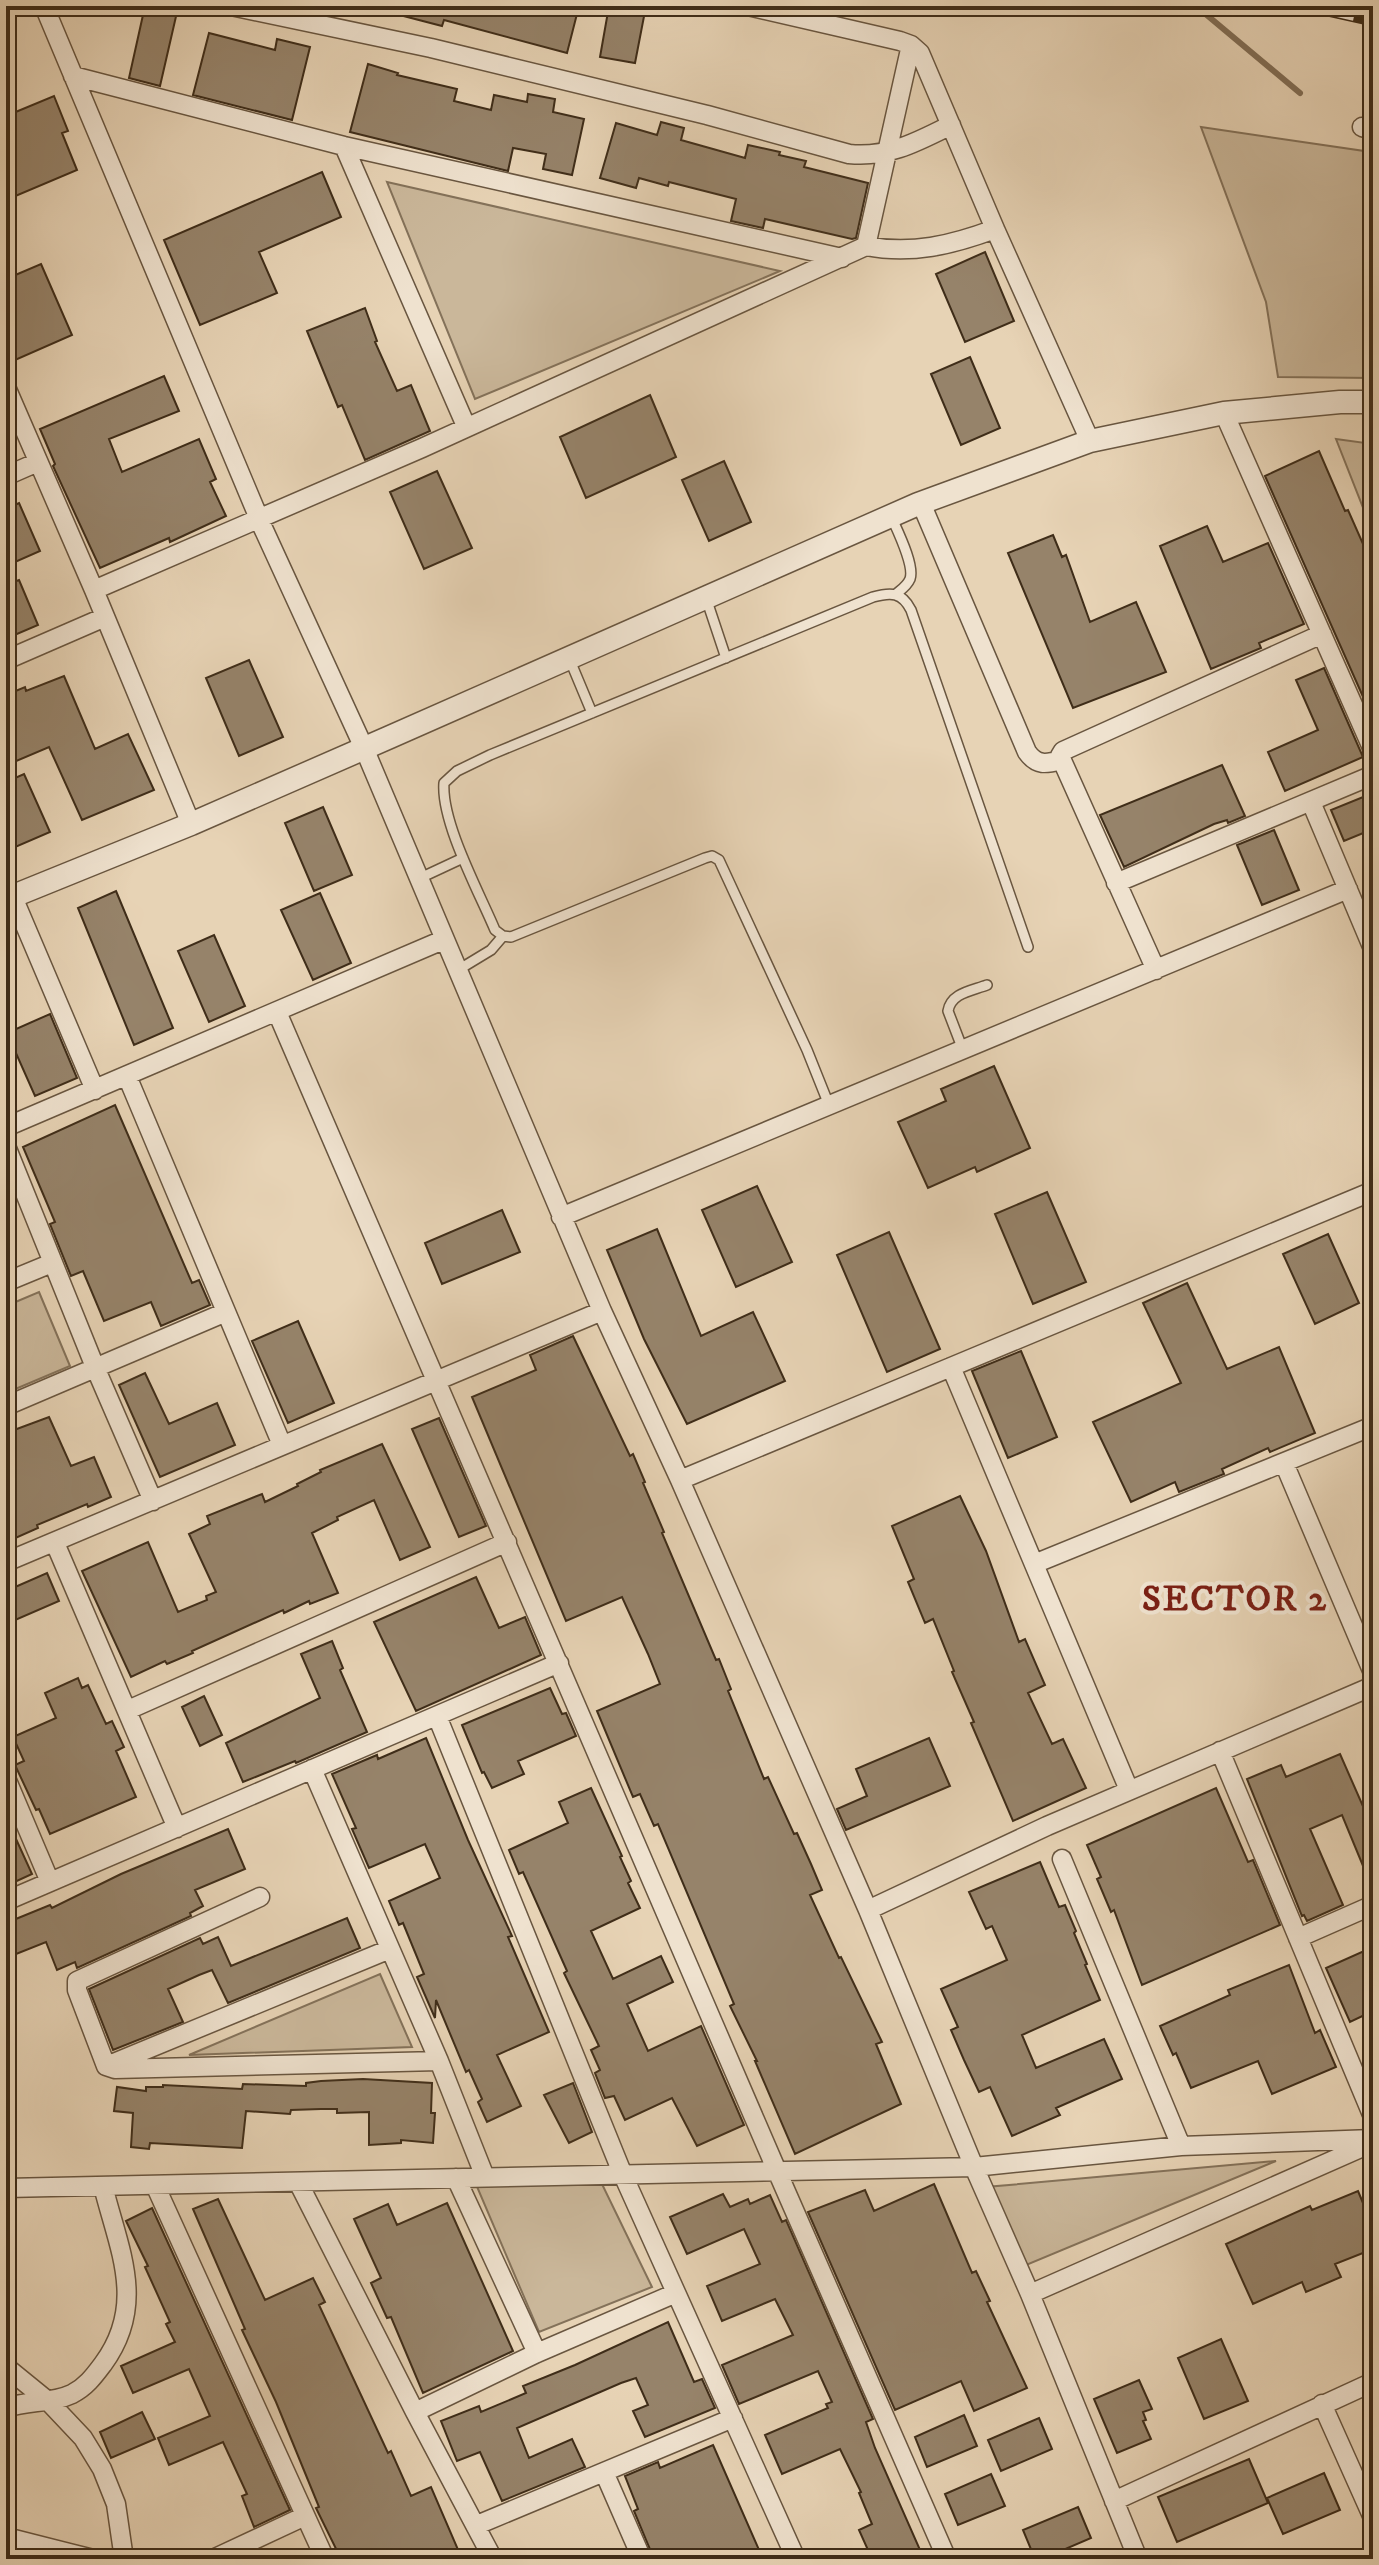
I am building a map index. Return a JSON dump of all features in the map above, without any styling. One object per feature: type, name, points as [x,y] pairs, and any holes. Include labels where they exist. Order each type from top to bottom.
[{"type":"street","points":[[44,6],[259,517],[364,748],[561,1217],[868,1910],[1138,2559]]},
{"type":"street","points":[[231,6],[431,48],[707,115],[849,154],[888,153],[951,125]]},
{"type":"street","points":[[748,6],[911,45],[926,61],[995,229],[1090,441]]},
{"type":"street","points":[[866,246],[911,45]]},
{"type":"street","points":[[73,76],[344,146],[842,258]]},
{"type":"street","points":[[344,146],[466,426]]},
{"type":"street","points":[[94,590],[422,448],[866,246],[912,250],[961,242],[995,229]]},
{"type":"street","points":[[6,387],[191,824]]},
{"type":"street","points":[[95,1090],[9,898],[191,824],[921,503],[1090,441],[1224,413],[1340,402],[1373,402]]},
{"type":"street","points":[[1224,413],[1370,737]]},
{"type":"street","points":[[6,476],[38,462]]},
{"type":"street","points":[[921,503],[1027,752],[1031,758],[1044,764],[1061,760]]},
{"type":"street","points":[[6,660],[105,617]]},
{"type":"street","points":[[1156,970],[1061,760],[1063,751],[1322,634]]},
{"type":"street","points":[[1116,883],[1373,775]]},
{"type":"street","points":[[1311,802],[1373,949]]},
{"type":"street","points":[[561,1217],[1348,889]]},
{"type":"street","points":[[6,1127],[443,940]]},
{"type":"street","points":[[277,1012],[947,2559]]},
{"type":"street","points":[[127,1076],[282,1445]]},
{"type":"street","points":[[6,1146],[153,1501]]},
{"type":"street","points":[[680,1480],[1373,1191]]},
{"type":"street","points":[[6,1282],[52,1263]]},
{"type":"street","points":[[6,1562],[602,1311]]},
{"type":"street","points":[[6,1406],[226,1312]]},
{"type":"street","points":[[951,1367],[1129,1790]]},
{"type":"street","points":[[1034,1564],[1373,1426]]},
{"type":"street","points":[[1284,1463],[1373,1673]]},
{"type":"street","points":[[128,1710],[507,1542]]},
{"type":"street","points":[[55,1543],[177,1828]]},
{"type":"street","points":[[6,1901],[559,1663]]},
{"type":"street","points":[[868,1910],[1129,1790],[1373,1686]]},
{"type":"street","points":[[437,1716],[623,2175],[796,2559]]},
{"type":"street","points":[[1220,1751],[1373,2117]]},
{"type":"street","points":[[312,1769],[439,2061],[485,2177]]},
{"type":"street","points":[[6,1778],[50,1882]]},
{"type":"street","points":[[1062,1859],[1181,2146]]},
{"type":"street","points":[[106,2066],[77,1990],[77,1981],[260,1897]]},
{"type":"street","points":[[1298,1938],[1373,1905]]},
{"type":"street","points":[[106,2066],[390,1949]]},
{"type":"street","points":[[106,2066],[115,2069],[439,2061]]},
{"type":"street","points":[[6,2188],[974,2167],[1181,2146],[1373,2141]]},
{"type":"street","points":[[1030,2294],[1373,2141]]},
{"type":"street","points":[[456,2178],[537,2353]]},
{"type":"street","points":[[298,2182],[493,2559]]},
{"type":"street","points":[[155,2185],[325,2559]]},
{"type":"street","points":[[6,2408],[49,2402],[80,2390],[91,2380],[118,2340],[126,2316],[128,2286],[103,2186]]},
{"type":"street","points":[[415,2412],[537,2353],[676,2293]]},
{"type":"street","points":[[6,2367],[49,2402],[83,2438],[102,2469],[116,2504],[124,2559]]},
{"type":"street","points":[[1114,2501],[1373,2382]]},
{"type":"street","points":[[1322,2404],[1373,2518]]},
{"type":"street","points":[[477,2525],[733,2418]]},
{"type":"street","points":[[604,2472],[642,2559]]},
{"type":"street","points":[[213,2559],[305,2516]]},
{"type":"street","points":[[6,2537],[93,2559]]},
{"type":"lane","points":[[829,1105],[807,1050],[719,860],[712,856],[511,937],[503,936],[495,930],[463,858],[443,796],[444,783],[457,771],[490,755],[873,597],[896,594],[912,576],[891,516]]},
{"type":"lane","points":[[896,594],[906,599],[911,610],[1028,947]]},
{"type":"lane","points":[[706,598],[726,658]]},
{"type":"lane","points":[[569,658],[592,713]]},
{"type":"lane","points":[[418,879],[463,858]]},
{"type":"lane","points":[[458,970],[491,950],[503,936]]},
{"type":"lane","points":[[963,1050],[948,1011],[949,1005],[954,997],[987,985]]},
{"type":"shaded area","points":[[1201,127],[1364,151],[1373,172],[1373,378],[1278,377],[1266,302]]},
{"type":"shaded area","points":[[387,182],[780,271],[475,399]]},
{"type":"shaded area","points":[[1336,439],[1373,444],[1373,533]]},
{"type":"shaded area","points":[[39,1292],[70,1366],[6,1393],[6,1306]]},
{"type":"shaded area","points":[[380,1974],[412,2047],[189,2055]]},
{"type":"shaded area","points":[[1276,2161],[1019,2268],[986,2187]]},
{"type":"shaded area","points":[[475,2182],[601,2182],[652,2287],[539,2332]]},
{"type":"building","points":[[145,6],[177,12],[160,86],[129,78]]},
{"type":"building","points":[[389,6],[579,6],[567,53],[444,20],[442,26],[388,12]]},
{"type":"building","points":[[609,6],[646,6],[635,63],[600,57]]},
{"type":"building","points":[[209,33],[275,50],[277,39],[310,47],[292,120],[193,95]]},
{"type":"building","points":[[368,64],[397,75],[457,89],[454,101],[491,110],[494,95],[527,102],[528,94],[555,99],[553,112],[584,119],[572,175],[543,169],[546,154],[513,148],[508,171],[350,132]]},
{"type":"building","points":[[54,96],[68,131],[62,133],[77,170],[6,200],[6,116]]},
{"type":"building","points":[[661,122],[684,128],[681,140],[745,158],[748,145],[780,152],[779,155],[806,161],[804,167],[868,183],[856,238],[765,219],[763,228],[731,221],[736,199],[669,182],[668,186],[639,178],[636,188],[600,178],[616,123],[657,135]]},
{"type":"building","points":[[322,172],[341,217],[259,252],[277,293],[200,325],[164,240]]},
{"type":"building","points":[[985,252],[1014,321],[965,342],[936,274]]},
{"type":"building","points":[[41,264],[72,335],[6,364],[6,279]]},
{"type":"building","points":[[365,308],[375,342],[397,391],[411,385],[430,431],[365,460],[342,405],[338,407],[307,331]]},
{"type":"building","points":[[970,357],[1000,428],[961,445],[931,374]]},
{"type":"building","points":[[164,376],[179,411],[109,439],[122,472],[199,439],[216,479],[210,482],[226,516],[170,542],[169,538],[100,568],[53,466],[55,464],[40,429]]},
{"type":"building","points":[[650,395],[676,457],[586,498],[560,437]]},
{"type":"building","points":[[1319,451],[1345,511],[1348,510],[1363,544],[1368,542],[1373,554],[1372,717],[1265,476]]},
{"type":"building","points":[[724,461],[751,522],[709,541],[682,480]]},
{"type":"building","points":[[437,471],[472,548],[424,569],[390,492]]},
{"type":"building","points":[[19,503],[40,551],[6,566],[6,509]]},
{"type":"building","points":[[1207,526],[1223,562],[1268,543],[1304,624],[1259,643],[1261,648],[1211,669],[1160,546]]},
{"type":"building","points":[[1053,535],[1062,557],[1066,555],[1090,622],[1136,602],[1166,672],[1073,708],[1008,553]]},
{"type":"building","points":[[19,580],[38,625],[10,637],[6,628],[6,585]]},
{"type":"building","points":[[249,660],[283,737],[239,756],[206,678]]},
{"type":"building","points":[[1324,668],[1363,757],[1285,791],[1268,752],[1318,730],[1296,680]]},
{"type":"building","points":[[64,676],[95,749],[128,734],[154,790],[82,820],[49,747],[14,762],[6,744],[6,695],[25,687],[26,691]]},
{"type":"building","points":[[1222,765],[1245,816],[1228,823],[1227,820],[1214,824],[1124,867],[1100,815]]},
{"type":"building","points":[[24,774],[50,832],[13,848],[6,831],[6,782]]},
{"type":"building","points":[[1373,793],[1373,829],[1344,841],[1331,810]]},
{"type":"building","points":[[323,807],[352,875],[314,891],[285,823]]},
{"type":"building","points":[[1274,830],[1299,890],[1262,905],[1237,845]]},
{"type":"building","points":[[116,891],[173,1028],[134,1045],[78,908]]},
{"type":"building","points":[[320,893],[351,963],[313,980],[281,910]]},
{"type":"building","points":[[214,935],[245,1006],[209,1022],[178,951]]},
{"type":"building","points":[[50,1014],[77,1078],[35,1096],[7,1033]]},
{"type":"building","points":[[994,1066],[1030,1148],[977,1172],[975,1167],[928,1188],[898,1122],[946,1101],[941,1089]]},
{"type":"building","points":[[115,1105],[192,1283],[199,1280],[210,1305],[161,1326],[151,1302],[104,1321],[83,1271],[71,1276],[50,1224],[55,1222],[23,1147]]},
{"type":"building","points":[[757,1186],[792,1262],[736,1287],[702,1210]]},
{"type":"building","points":[[1047,1192],[1086,1282],[1033,1304],[995,1214]]},
{"type":"building","points":[[502,1210],[520,1252],[442,1284],[425,1243]]},
{"type":"building","points":[[657,1229],[701,1336],[753,1312],[785,1381],[687,1424],[644,1339],[607,1250]]},
{"type":"building","points":[[889,1232],[940,1349],[887,1372],[837,1255]]},
{"type":"building","points":[[1328,1234],[1359,1303],[1315,1324],[1283,1254]]},
{"type":"building","points":[[1187,1283],[1227,1369],[1279,1347],[1315,1433],[1270,1452],[1268,1448],[1222,1469],[1224,1474],[1179,1492],[1175,1482],[1131,1502],[1093,1422],[1181,1383],[1143,1303]]},
{"type":"building","points":[[298,1321],[334,1403],[288,1423],[252,1341]]},
{"type":"building","points":[[573,1336],[630,1456],[633,1454],[662,1533],[716,1660],[719,1659],[731,1689],[728,1691],[764,1779],[768,1777],[811,1864],[822,1890],[810,1895],[882,2042],[876,2044],[901,2104],[795,2154],[757,2061],[730,2006],[734,2004],[658,1824],[654,1826],[640,1794],[633,1797],[597,1711],[660,1684],[648,1654],[622,1597],[566,1621],[472,1397],[536,1370],[530,1355]]},
{"type":"building","points":[[1021,1351],[1057,1437],[1008,1458],[972,1371]]},
{"type":"building","points":[[145,1373],[169,1424],[217,1403],[235,1445],[160,1477],[119,1385]]},
{"type":"building","points":[[49,1417],[71,1466],[94,1457],[111,1497],[37,1525],[38,1528],[11,1540],[6,1530],[6,1433]]},
{"type":"building","points":[[439,1418],[486,1526],[459,1537],[412,1429]]},
{"type":"building","points":[[382,1444],[430,1547],[400,1560],[374,1500],[312,1533],[338,1593],[310,1604],[309,1601],[284,1613],[283,1610],[193,1653],[167,1664],[165,1661],[131,1677],[82,1571],[148,1542],[178,1612],[207,1600],[206,1596],[216,1592],[189,1534],[210,1524],[207,1516],[262,1494],[265,1502],[298,1486],[320,1470]]},
{"type":"building","points":[[960,1496],[986,1551],[1019,1642],[1025,1639],[1045,1685],[1028,1693],[1052,1744],[1063,1739],[1086,1788],[1013,1821],[971,1723],[974,1722],[933,1619],[925,1623],[908,1582],[914,1579],[892,1526]]},
{"type":"building","points":[[47,1573],[59,1601],[6,1624],[6,1591]]},
{"type":"building","points":[[476,1577],[499,1628],[525,1617],[541,1655],[416,1711],[374,1622]]},
{"type":"building","points":[[332,1641],[343,1668],[340,1670],[367,1732],[243,1782],[226,1743],[320,1698],[301,1654]]},
{"type":"building","points":[[78,1678],[82,1688],[88,1685],[106,1724],[112,1721],[124,1747],[116,1751],[136,1797],[50,1834],[15,1765],[24,1761],[13,1737],[56,1718],[45,1693]]},
{"type":"building","points":[[550,1688],[576,1736],[518,1761],[524,1774],[492,1788],[482,1773],[462,1725]]},
{"type":"building","points":[[204,1696],[222,1735],[200,1746],[182,1707]]},
{"type":"building","points":[[426,1738],[512,1936],[508,1937],[549,2032],[497,2055],[521,2106],[487,2122],[478,2102],[482,2099],[469,2070],[466,2072],[436,2000],[435,2018],[417,1977],[424,1974],[403,1923],[399,1925],[389,1901],[440,1878],[425,1844],[369,1868],[352,1829],[356,1828],[332,1774],[377,1755],[378,1759]]},
{"type":"building","points":[[929,1738],[950,1786],[846,1830],[837,1809],[867,1796],[856,1769]]},
{"type":"building","points":[[1340,1754],[1373,1829],[1373,1890],[1342,1815],[1310,1829],[1343,1905],[1307,1921],[1302,1916],[1247,1779],[1281,1765],[1286,1777]]},
{"type":"building","points":[[591,1788],[622,1856],[631,1881],[628,1883],[640,1908],[591,1931],[613,1979],[661,1956],[673,1982],[627,2004],[648,2051],[701,2026],[744,2125],[697,2146],[672,2098],[625,2120],[614,2096],[605,2098],[595,2073],[600,2070],[591,2050],[599,2046],[564,1973],[567,1971],[523,1872],[519,1874],[509,1850],[568,1823],[559,1802]]},
{"type":"building","points":[[1216,1788],[1248,1862],[1253,1860],[1280,1925],[1142,1985],[1114,1910],[1111,1912],[1097,1879],[1101,1877],[1087,1845]]},
{"type":"building","points":[[6,1817],[32,1874],[6,1886]]},
{"type":"building","points":[[228,1829],[245,1869],[195,1890],[203,1906],[190,1913],[191,1916],[77,1968],[75,1962],[57,1970],[46,1942],[6,1958],[6,1923],[50,1905],[52,1908],[121,1874]]},
{"type":"building","points":[[1040,1862],[1059,1907],[1065,1905],[1100,2000],[1022,2035],[1036,2068],[1104,2039],[1122,2079],[1056,2108],[1060,2115],[1012,2136],[990,2087],[979,2092],[951,2030],[958,2027],[941,1989],[1007,1960],[992,1926],[986,1929],[969,1892]]},
{"type":"building","points":[[347,1918],[360,1948],[228,2003],[212,1970],[199,1975],[168,1989],[183,2022],[113,2050],[89,1989],[200,1938],[203,1944],[218,1937],[231,1966]]},
{"type":"building","points":[[1373,1947],[1373,2011],[1350,2022],[1326,1968]]},
{"type":"building","points":[[1289,1965],[1315,2033],[1320,2030],[1336,2067],[1272,2094],[1258,2061],[1191,2088],[1160,2026],[1230,1995],[1228,1990]]},
{"type":"building","points":[[363,2079],[432,2083],[431,2113],[435,2113],[433,2143],[401,2140],[401,2143],[369,2145],[369,2112],[337,2113],[337,2109],[321,2109],[291,2110],[290,2114],[246,2111],[242,2148],[150,2143],[149,2149],[131,2147],[133,2113],[114,2111],[117,2087],[146,2091],[146,2087],[163,2085],[242,2089],[243,2084],[306,2086],[306,2083],[321,2081]]},
{"type":"building","points":[[573,2083],[592,2132],[569,2143],[544,2095]]},
{"type":"building","points":[[934,2184],[972,2273],[976,2271],[990,2301],[987,2302],[1027,2388],[974,2411],[961,2381],[895,2410],[808,2212],[865,2190],[874,2211]]},
{"type":"building","points":[[1358,2191],[1373,2227],[1373,2249],[1335,2264],[1341,2277],[1306,2292],[1302,2282],[1253,2304],[1226,2244],[1310,2206],[1312,2210]]},
{"type":"building","points":[[723,2194],[730,2207],[748,2199],[750,2204],[770,2195],[782,2222],[786,2220],[873,2419],[866,2422],[875,2448],[924,2559],[872,2559],[859,2530],[872,2524],[861,2492],[840,2449],[782,2474],[765,2435],[828,2408],[826,2404],[832,2402],[818,2371],[739,2404],[722,2365],[793,2335],[775,2299],[722,2321],[707,2286],[760,2264],[744,2229],[687,2254],[670,2217]]},
{"type":"building","points":[[218,2199],[265,2300],[313,2278],[325,2302],[319,2305],[388,2453],[391,2451],[411,2496],[431,2487],[459,2552],[444,2559],[341,2559],[316,2508],[319,2507],[276,2402],[242,2330],[245,2329],[193,2209]]},
{"type":"building","points":[[447,2203],[513,2351],[423,2393],[391,2317],[387,2318],[371,2283],[381,2278],[354,2219],[388,2204],[397,2225]]},
{"type":"building","points":[[152,2208],[290,2510],[254,2527],[242,2496],[247,2494],[223,2442],[169,2465],[158,2438],[210,2416],[189,2369],[133,2393],[121,2366],[175,2342],[166,2324],[170,2322],[145,2267],[148,2266],[126,2221]]},
{"type":"building","points":[[668,2322],[694,2382],[702,2379],[715,2408],[645,2437],[633,2411],[648,2405],[636,2378],[517,2428],[529,2458],[572,2439],[585,2467],[502,2501],[480,2452],[457,2461],[441,2421],[479,2406],[481,2412],[526,2393],[523,2386]]},
{"type":"building","points":[[1221,2339],[1248,2401],[1204,2419],[1178,2358]]},
{"type":"building","points":[[1139,2380],[1152,2409],[1143,2412],[1146,2420],[1143,2421],[1151,2439],[1117,2453],[1094,2399]]},
{"type":"building","points":[[142,2412],[155,2439],[111,2458],[100,2432]]},
{"type":"building","points":[[964,2415],[977,2446],[927,2467],[915,2437]]},
{"type":"building","points":[[1039,2418],[1052,2449],[1001,2471],[988,2440]]},
{"type":"building","points":[[713,2445],[763,2559],[654,2559],[634,2511],[638,2509],[625,2476],[658,2462],[660,2468]]},
{"type":"building","points":[[1249,2459],[1268,2503],[1177,2542],[1158,2497]]},
{"type":"building","points":[[1324,2473],[1340,2510],[1283,2534],[1267,2498]]},
{"type":"building","points":[[991,2474],[1005,2506],[958,2525],[945,2494]]},
{"type":"building","points":[[1078,2507],[1091,2538],[1042,2559],[1035,2559],[1023,2530]]},
{"type":"waterway","points":[[1196,6],[1300,93]]},
{"type":"railway","points":[[1301,6],[1373,22]]},
{"type":"district","name":"SECTOR 2","points":[[1235,1597]]}]
